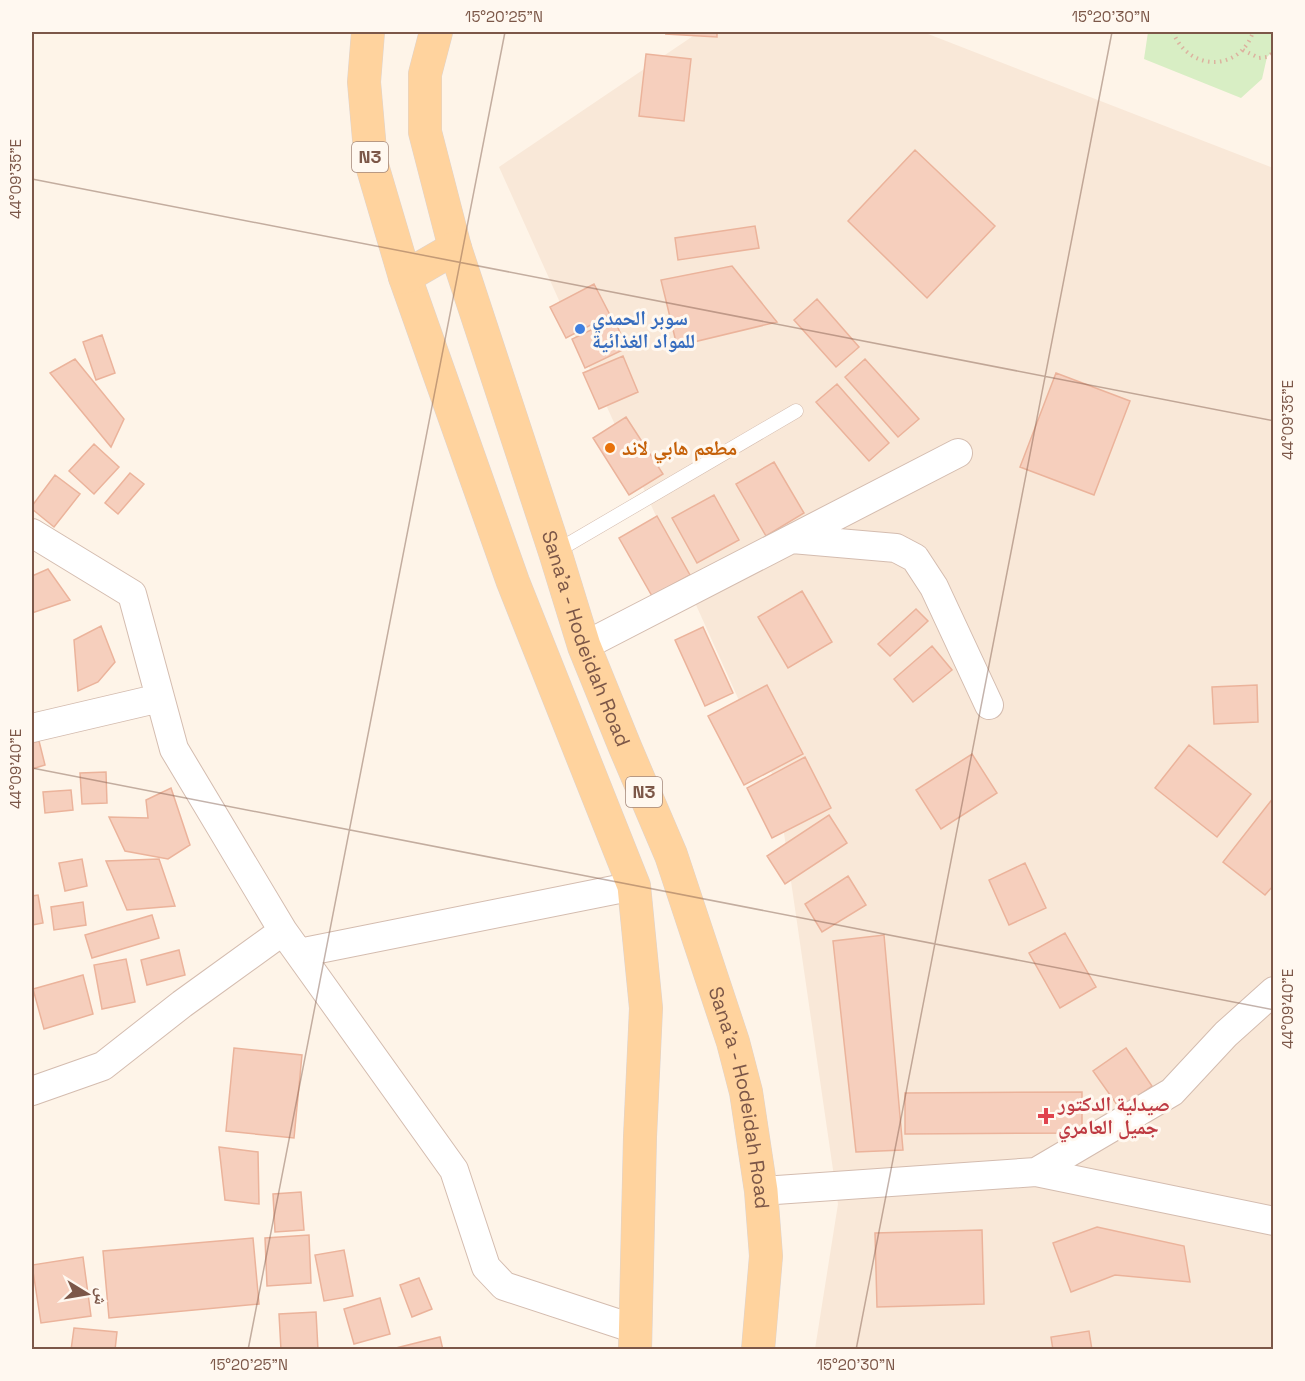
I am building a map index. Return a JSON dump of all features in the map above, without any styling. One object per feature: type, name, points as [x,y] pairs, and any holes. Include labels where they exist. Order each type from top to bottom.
[{"type":"main road","name":"N3","points":[[368,32],[364,82],[370,162],[405,277],[513,582],[634,886],[646,1008],[639,1137],[635,1339]]},
{"type":"main road","name":"Sana'a - Hodeidah Road","points":[[436,32],[425,74],[425,132],[455,248],[584,646],[671,855],[733,1042],[746,1092],[761,1191],[766,1256],[758,1350]]},
{"type":"main road","points":[[405,277],[455,248]]},
{"type":"street","points":[[584,646],[958,453]]},
{"type":"street","points":[[32,533],[132,594],[174,749],[291,942],[454,1170],[486,1267],[504,1286],[635,1339]]},
{"type":"street","points":[[792,539],[896,548],[915,558],[934,587],[989,705]]},
{"type":"street","points":[[32,728],[160,698]]},
{"type":"street","points":[[32,1091],[104,1066],[182,1004],[291,942],[634,886]]},
{"type":"street","points":[[1036,1172],[1172,1092],[1226,1034],[1274,991]]},
{"type":"street","points":[[761,1191],[1036,1172],[1274,1221]]},
{"type":"lane","points":[[555,552],[796,411]]},
{"type":"path","points":[[1173,32],[1179,46],[1190,56],[1203,62],[1218,62],[1232,58],[1243,50],[1253,32]]},
{"type":"path","points":[[1243,50],[1259,58],[1267,57],[1274,52]]},
{"type":"shaded area","points":[[699,32],[923,32],[1273,168],[1273,1349],[815,1349],[838,1204],[777,785],[499,167]]},
{"type":"green space","points":[[1148,32],[1273,32],[1273,51],[1267,57],[1262,79],[1241,98],[1144,59]]},
{"type":"building","points":[[667,32],[717,32],[717,37],[666,34]]},
{"type":"building","points":[[646,54],[691,59],[684,121],[639,116]]},
{"type":"building","points":[[915,150],[995,226],[927,298],[848,221]]},
{"type":"building","points":[[755,226],[759,248],[678,260],[675,238]]},
{"type":"building","points":[[732,266],[777,322],[677,346],[661,280]]},
{"type":"building","points":[[594,284],[610,315],[566,338],[550,307]]},
{"type":"building","points":[[817,299],[859,347],[836,367],[794,320]]},
{"type":"building","points":[[614,319],[627,348],[585,368],[572,339]]},
{"type":"building","points":[[102,335],[115,373],[96,380],[83,342]]},
{"type":"building","points":[[623,356],[638,392],[599,409],[583,373]]},
{"type":"building","points":[[75,359],[124,419],[111,447],[50,373]]},
{"type":"building","points":[[865,359],[919,419],[898,437],[845,377]]},
{"type":"building","points":[[1056,373],[1130,401],[1094,495],[1020,467]]},
{"type":"building","points":[[837,384],[889,443],[869,461],[816,402]]},
{"type":"building","points":[[626,417],[663,474],[629,495],[593,438]]},
{"type":"building","points":[[94,444],[119,467],[94,494],[69,471]]},
{"type":"building","points":[[774,462],[804,513],[766,536],[736,484]]},
{"type":"building","points":[[130,473],[144,484],[118,514],[105,503]]},
{"type":"building","points":[[55,475],[80,494],[54,527],[32,509],[32,506]]},
{"type":"building","points":[[714,495],[739,540],[697,563],[672,518]]},
{"type":"building","points":[[657,516],[690,575],[652,596],[619,538]]},
{"type":"building","points":[[48,569],[70,600],[32,613],[32,576]]},
{"type":"building","points":[[802,591],[832,642],[788,668],[758,617]]},
{"type":"building","points":[[916,609],[928,621],[890,656],[878,644]]},
{"type":"building","points":[[101,626],[115,662],[98,682],[78,691],[74,640]]},
{"type":"building","points":[[703,627],[733,693],[705,706],[675,640]]},
{"type":"building","points":[[932,646],[952,670],[913,702],[894,679]]},
{"type":"building","points":[[767,685],[803,754],[744,785],[708,716]]},
{"type":"building","points":[[1257,685],[1258,722],[1214,724],[1212,687]]},
{"type":"building","points":[[39,741],[45,765],[32,769],[32,743]]},
{"type":"building","points":[[1189,745],[1251,794],[1217,837],[1155,788]]},
{"type":"building","points":[[972,754],[997,793],[941,829],[916,790]]},
{"type":"building","points":[[805,757],[831,808],[772,838],[747,788]]},
{"type":"building","points":[[106,772],[107,803],[82,804],[80,773]]},
{"type":"building","points":[[171,788],[190,845],[168,859],[125,851],[109,817],[148,818],[146,800]]},
{"type":"building","points":[[71,790],[73,810],[45,813],[43,792]]},
{"type":"building","points":[[1274,797],[1274,885],[1265,895],[1223,862]]},
{"type":"building","points":[[829,815],[847,843],[785,884],[767,856]]},
{"type":"building","points":[[82,859],[87,886],[65,891],[59,863]]},
{"type":"building","points":[[159,859],[175,906],[127,910],[106,861]]},
{"type":"building","points":[[1025,863],[1046,908],[1009,925],[989,880]]},
{"type":"building","points":[[848,876],[866,905],[822,932],[805,904]]},
{"type":"building","points":[[38,895],[43,923],[32,925],[32,896]]},
{"type":"building","points":[[83,902],[86,925],[54,930],[51,907]]},
{"type":"building","points":[[152,915],[159,938],[92,958],[85,935]]},
{"type":"building","points":[[1065,933],[1096,987],[1060,1008],[1029,953]]},
{"type":"building","points":[[884,935],[903,1150],[856,1152],[833,941]]},
{"type":"building","points":[[179,950],[185,975],[147,985],[141,960]]},
{"type":"building","points":[[126,959],[135,1002],[102,1009],[94,965]]},
{"type":"building","points":[[83,975],[93,1014],[44,1029],[33,989]]},
{"type":"building","points":[[234,1048],[302,1055],[294,1138],[226,1131]]},
{"type":"building","points":[[1126,1048],[1152,1086],[1120,1109],[1093,1071]]},
{"type":"building","points":[[1082,1092],[1082,1133],[905,1134],[905,1093]]},
{"type":"building","points":[[219,1147],[258,1152],[259,1204],[225,1200]]},
{"type":"building","points":[[301,1192],[304,1230],[275,1232],[273,1194]]},
{"type":"building","points":[[1097,1227],[1184,1246],[1190,1282],[1115,1275],[1071,1292],[1053,1243]]},
{"type":"building","points":[[982,1230],[984,1304],[877,1307],[875,1233]]},
{"type":"building","points":[[309,1235],[311,1283],[267,1286],[265,1238]]},
{"type":"building","points":[[253,1238],[259,1304],[109,1318],[103,1251]]},
{"type":"building","points":[[344,1250],[353,1296],[324,1301],[315,1255]]},
{"type":"building","points":[[83,1257],[91,1316],[41,1323],[32,1265]]},
{"type":"building","points":[[419,1278],[432,1309],[412,1317],[400,1285]]},
{"type":"building","points":[[380,1298],[390,1334],[354,1344],[344,1309]]},
{"type":"building","points":[[316,1312],[318,1350],[281,1350],[279,1314]]},
{"type":"building","points":[[74,1328],[117,1332],[115,1350],[71,1350]]},
{"type":"building","points":[[1089,1331],[1092,1350],[1053,1350],[1051,1337]]},
{"type":"building","points":[[440,1337],[443,1350],[388,1350]]},
{"type":"place","name":"سوبر الحمدي للمواد الغذائية","points":[[580,329]]},
{"type":"place","name":"مطعم هابي لاند","points":[[610,448]]},
{"type":"place","name":"صيدلية الدكتور جميل العامري","points":[[1046,1116]]}]
